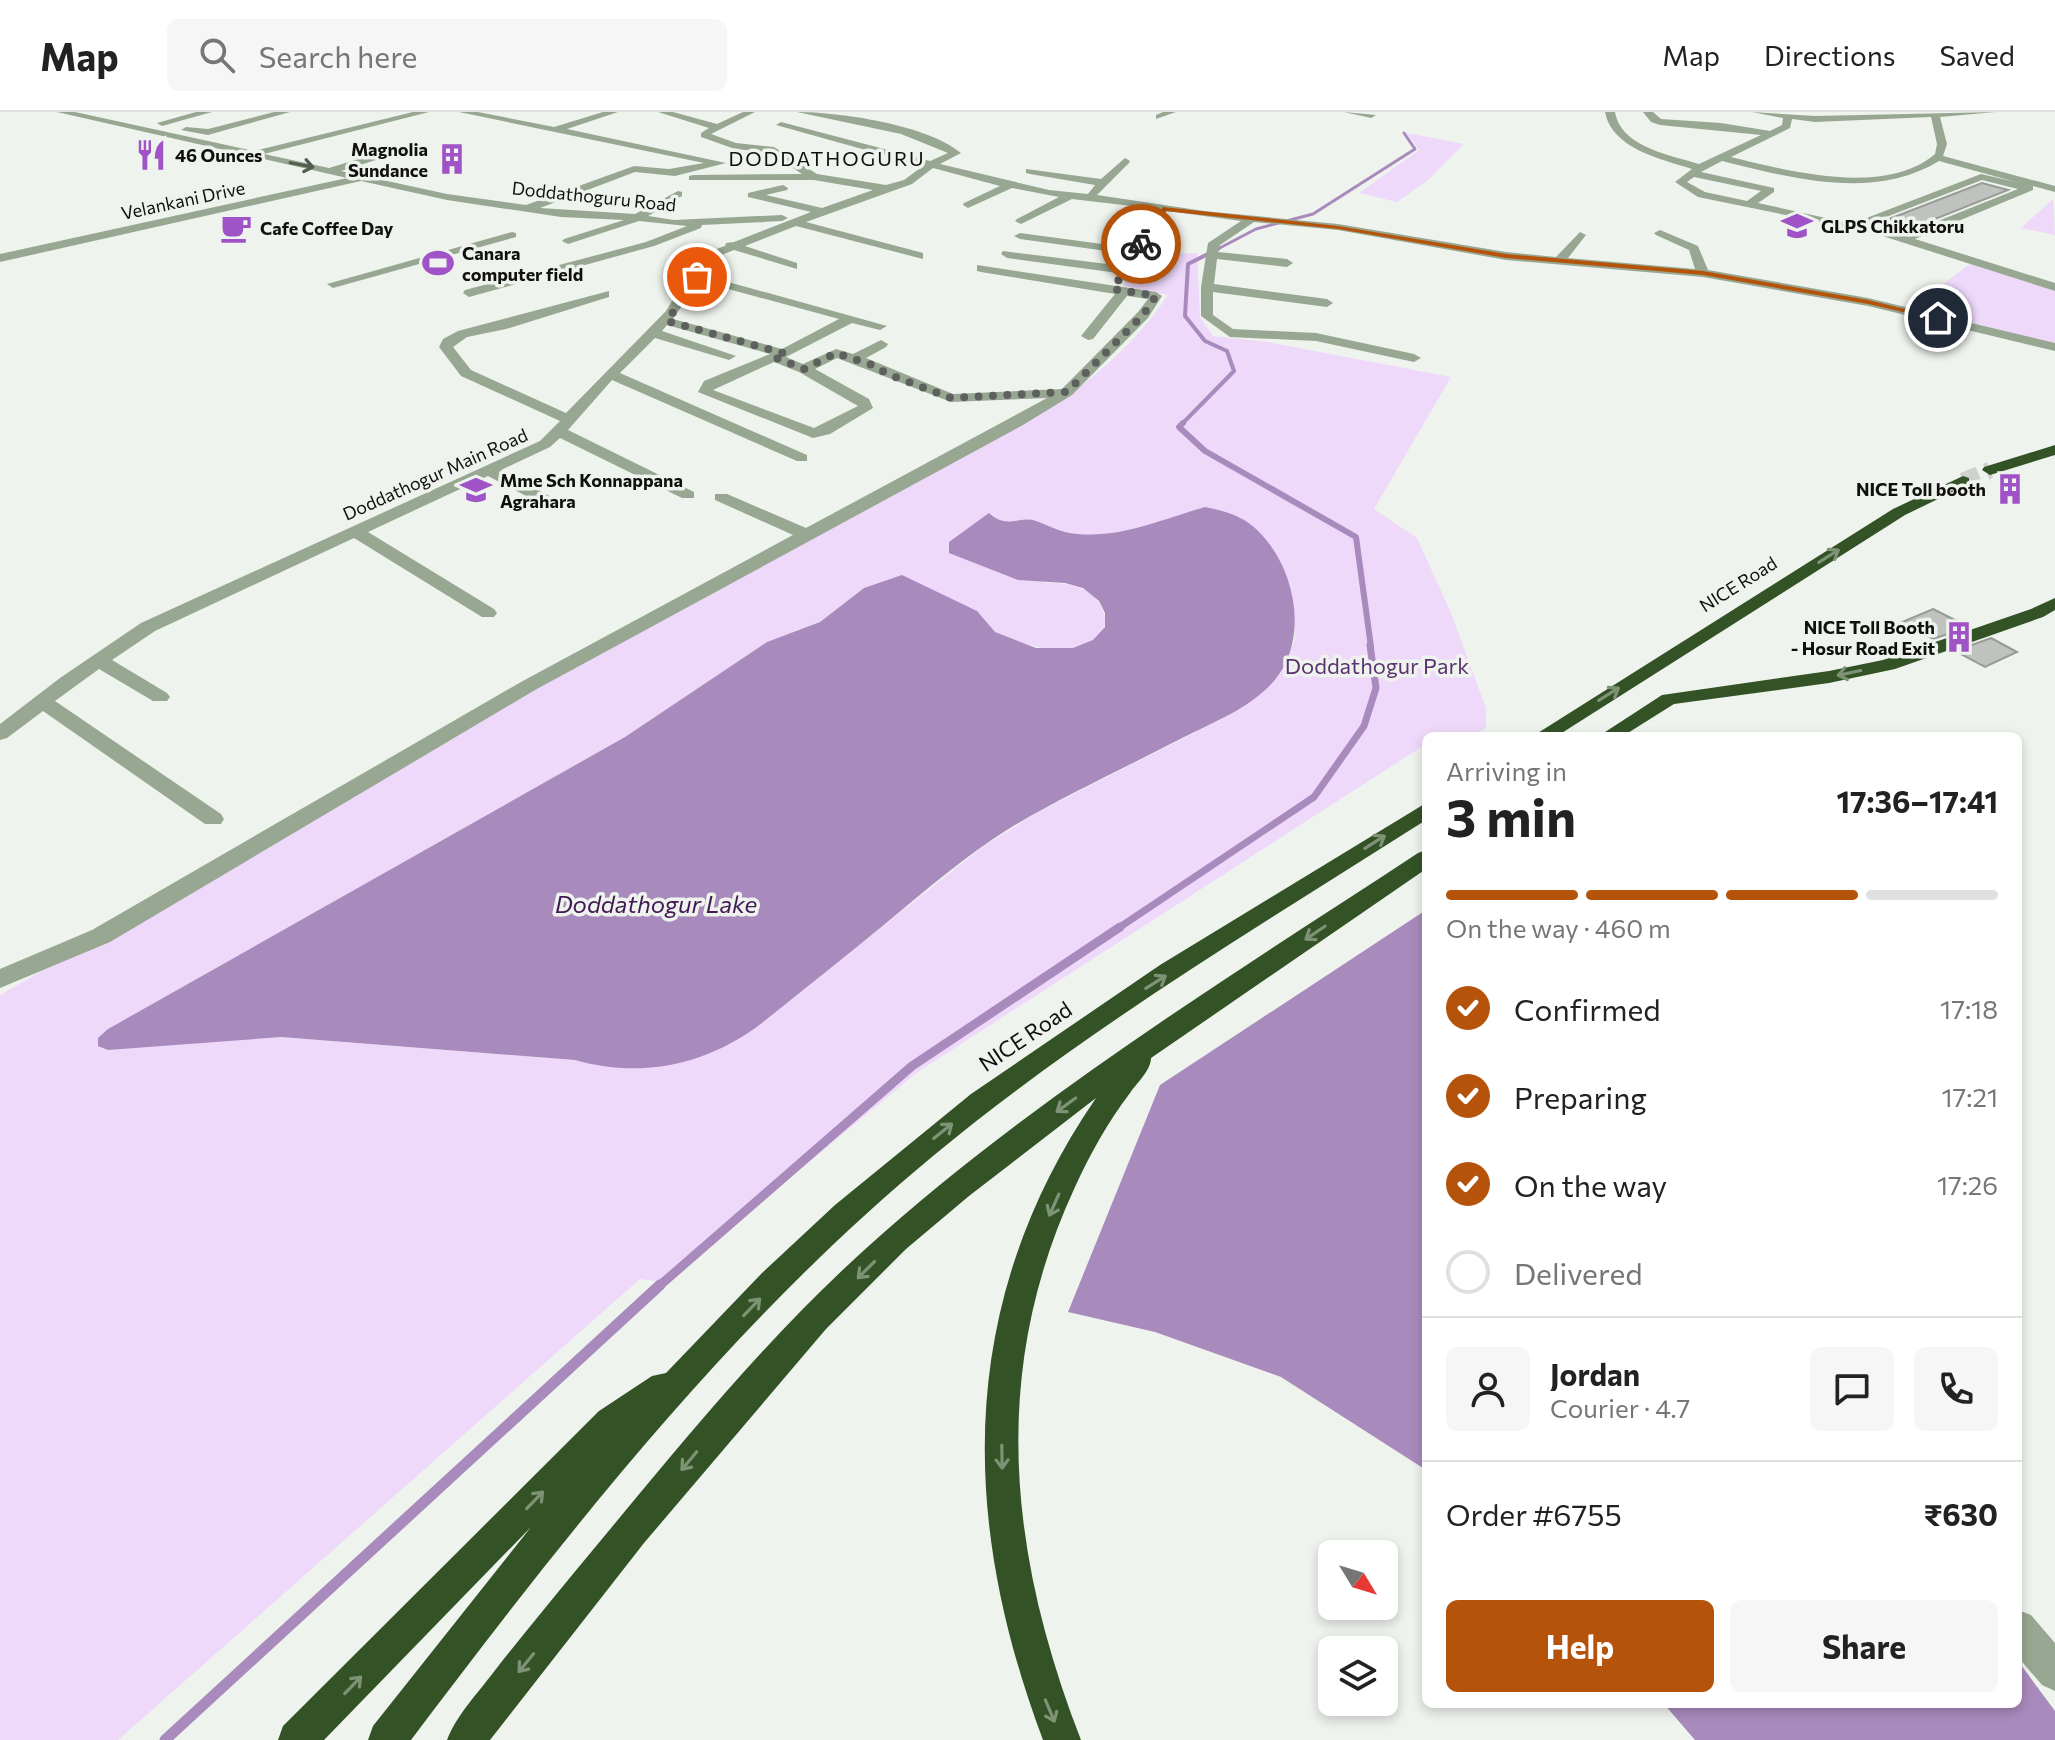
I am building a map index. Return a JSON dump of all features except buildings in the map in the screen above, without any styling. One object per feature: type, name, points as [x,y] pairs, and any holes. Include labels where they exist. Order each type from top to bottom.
[{"type":"highway","points":[[1990,470],[2055,450]]},
{"type":"highway","name":"NICE Road","points":[[1549,732],[1899,512],[1963,481]]},
{"type":"highway","points":[[1615,732],[1669,699],[1829,677],[1888,665],[2037,613],[2055,603]]},
{"type":"highway","name":"NICE Road","points":[[697,1363],[852,1209],[993,1092],[1131,997],[1422,813]]},
{"type":"highway","points":[[466,1740],[635,1526],[743,1398],[894,1242],[1030,1132],[1152,1042],[1422,861]]},
{"type":"highway","points":[[1062,1740],[1042,1692],[1015,1584],[1003,1493],[1001,1407],[1010,1340],[1042,1233],[1096,1119],[1152,1042]]},
{"type":"highway","points":[[297,1740],[611,1422],[697,1363]]},
{"type":"highway","points":[[387,1740],[595,1475],[697,1363]]},
{"type":"street","name":"Velankani Drive","points":[[65,112],[126,126],[142,125],[249,154],[358,176]]},
{"type":"street","points":[[142,125],[183,112]]},
{"type":"street","points":[[142,125],[207,112]]},
{"type":"street","points":[[159,124],[201,133],[285,112]]},
{"type":"street","points":[[249,154],[424,112]]},
{"type":"street","points":[[464,112],[721,163],[674,172],[634,169],[527,209]]},
{"type":"street","points":[[485,116],[500,112]]},
{"type":"street","points":[[553,130],[613,112]]},
{"type":"street","points":[[663,112],[717,127]]},
{"type":"street","points":[[750,112],[704,135],[735,146],[770,149],[814,177]]},
{"type":"street","points":[[802,112],[903,133],[947,146],[956,153],[933,168]]},
{"type":"street","points":[[1159,117],[1171,112]]},
{"type":"street","points":[[1349,112],[1371,115]]},
{"type":"street","points":[[1610,112],[1609,118],[1614,126],[1628,139],[1649,150],[1697,171],[1770,190],[1749,204]]},
{"type":"street","points":[[1648,112],[1660,122],[1721,126],[1772,134]]},
{"type":"street","points":[[1757,112],[1815,119],[1991,112]]},
{"type":"street","points":[[510,121],[531,115]]},
{"type":"street","points":[[1788,116],[1787,126],[1680,182],[1702,195],[1906,234],[2029,188],[1981,177],[1870,219],[1906,234],[2055,287]]},
{"type":"street","points":[[1721,158],[1784,173],[1878,179],[1904,176],[1938,158],[1942,149],[1935,116]]},
{"type":"street","points":[[368,125],[389,133]]},
{"type":"street","points":[[781,125],[933,168],[1069,196],[1338,227],[1506,256],[1703,273],[1868,302],[2055,347]]},
{"type":"street","points":[[778,146],[808,132]]},
{"type":"street","points":[[331,170],[414,145]]},
{"type":"street","points":[[1938,158],[2055,189]]},
{"type":"street","points":[[1087,198],[1125,161]]},
{"type":"street","points":[[649,162],[695,178],[814,177],[884,181]]},
{"type":"street","points":[[896,174],[933,168],[961,172]]},
{"type":"street","name":"Doddathogur Main Road","points":[[0,734],[98,660],[148,627],[545,444],[611,374],[667,321],[697,277],[704,258],[726,244],[797,223],[884,181],[908,182],[933,168]]},
{"type":"street","points":[[1030,171],[1103,183]]},
{"type":"street","name":"Velankani Drive","points":[[0,256],[358,176]]},
{"type":"street","name":"Doddathoguru Road","points":[[358,176],[447,197],[527,209],[674,223],[766,221],[824,212]]},
{"type":"street","points":[[814,177],[752,195],[824,212]]},
{"type":"street","points":[[742,187],[764,178]]},
{"type":"street","points":[[715,184],[730,179]]},
{"type":"street","points":[[968,205],[1010,185]]},
{"type":"street","points":[[1021,221],[1069,196]]},
{"type":"street","points":[[568,241],[627,223],[677,199],[657,220]]},
{"type":"street","points":[[1088,336],[1119,290],[1125,270],[1163,209]]},
{"type":"street","points":[[1253,218],[1214,243],[1207,287],[1207,316],[1230,333],[1316,337],[1414,358]]},
{"type":"street","points":[[469,293],[650,244],[702,223]]},
{"type":"street","points":[[797,223],[919,256]]},
{"type":"street","points":[[1660,233],[1694,248],[1703,273]]},
{"type":"street","points":[[333,284],[512,235]]},
{"type":"street","points":[[1560,260],[1580,235]]},
{"type":"street","points":[[1020,236],[1136,252]]},
{"type":"street","points":[[726,244],[793,266]]},
{"type":"street","points":[[1007,254],[1125,270]]},
{"type":"street","points":[[1212,255],[1287,263]]},
{"type":"street","points":[[0,979],[101,936],[528,686],[1018,422],[1067,392],[1143,315],[1156,296],[981,268]]},
{"type":"street","points":[[697,277],[880,326]]},
{"type":"street","points":[[1207,287],[1327,303]]},
{"type":"street","points":[[605,294],[501,326],[463,334],[448,342],[446,347],[466,373],[688,495]]},
{"type":"street","points":[[667,321],[779,355],[864,402],[866,408],[825,431],[813,433],[705,392],[709,384],[779,355],[851,318]]},
{"type":"street","points":[[654,333],[729,356]]},
{"type":"street","points":[[855,359],[881,344]]},
{"type":"street","points":[[804,369],[836,353],[951,398],[1067,392]]},
{"type":"street","points":[[611,374],[802,458]]},
{"type":"street","points":[[488,470],[549,502]]},
{"type":"street","points":[[721,497],[808,535]]},
{"type":"street","points":[[354,531],[488,613]]},
{"type":"street","points":[[98,660],[160,697]]},
{"type":"street","points":[[42,701],[213,819]]},
{"type":"street","points":[[2022,1633],[2055,1672]]},
{"type":"green space","points":[[1407,133],[1464,144],[1427,181],[1397,202],[1359,193],[1419,150]]},
{"type":"green space","points":[[2053,199],[2055,235],[2021,228]]},
{"type":"green space","name":"Doddathogur Park","points":[[1197,253],[1200,317],[1213,336],[1268,342],[1451,377],[1374,509],[1417,538],[1451,613],[1486,708],[1486,728],[1479,732],[1422,732],[1422,747],[919,1071],[663,1282],[640,1279],[118,1740],[0,1740],[0,995],[614,643],[1063,399],[1120,352],[1146,325],[1168,295],[1123,286],[1149,254]],"holes":[[[1205,507],[1240,518],[1260,535],[1285,573],[1293,602],[1295,639],[1281,672],[1272,684],[1229,715],[1038,812],[981,848],[762,1023],[720,1049],[673,1064],[624,1068],[575,1060],[281,1037],[122,1047],[108,1029],[625,737],[767,642],[820,622],[864,588],[973,610],[994,631],[1021,643],[1057,649],[1089,644],[1100,634],[1106,620],[1098,601],[1075,586],[1045,583],[989,514],[1002,521],[1030,520],[1065,532],[1101,534],[1136,528]]]},
{"type":"green space","points":[[1970,264],[2055,291],[2055,344],[1912,307]]},
{"type":"water","name":"Doddathogur Lake","points":[[1205,507],[1234,515],[1250,524],[1278,557],[1287,577],[1295,621],[1286,663],[1274,681],[1231,714],[1052,804],[993,839],[762,1023],[719,1049],[673,1064],[625,1068],[575,1060],[281,1037],[108,1050],[98,1046],[98,1038],[108,1029],[625,737],[767,642],[820,622],[864,588],[902,575],[977,611],[995,632],[1036,648],[1073,648],[1093,640],[1105,627],[1105,613],[1099,601],[1083,588],[1065,583],[1018,580],[949,553],[949,542],[989,513],[1002,521],[1030,520],[1065,532],[1101,534],[1136,528]]},
{"type":"water","points":[[1422,913],[1422,1467],[1281,1377],[1155,1332],[1068,1312],[1160,1085]]},
{"type":"water","points":[[2022,1666],[2055,1711],[2055,1740],[1695,1740],[1667,1708],[2022,1708]]},
{"type":"waterway","points":[[1214,251],[1256,229],[1313,214],[1415,149],[1404,133]]},
{"type":"waterway","points":[[1214,251],[1218,249]]},
{"type":"waterway","points":[[1181,425],[1234,371],[1227,351],[1205,341],[1185,316],[1188,264],[1214,251]]},
{"type":"waterway","points":[[1181,425],[1179,427],[1205,451],[1356,537],[1371,647]]},
{"type":"waterway","points":[[1117,929],[1314,797],[1364,726],[1376,688],[1370,645]]},
{"type":"waterway","points":[[658,1287],[912,1066],[1120,927]]},
{"type":"waterway","points":[[165,1740],[660,1285]]},
{"type":"tunnel","points":[[1963,481],[1990,470]]},
{"type":"way so far","points":[[697,277],[667,321],[761,345],[783,353],[774,357],[804,369],[836,353],[951,398],[976,399],[1067,392],[1143,315],[1156,296],[1113,289],[1141,244]]},
{"type":"place","name":"46 Ounces","points":[[151,155]]},
{"type":"place","name":"Magnolia Sundance","points":[[452,159]]},
{"type":"place","name":"GLPS Chikkatoru","points":[[1797,226]]},
{"type":"place","name":"Cafe Coffee Day","points":[[236,228]]},
{"type":"place","name":"Canara computer field","points":[[438,263]]},
{"type":"place","name":"NICE Toll booth","points":[[2010,489]]},
{"type":"place","name":"Mme Sch Konnappana Agrahara","points":[[476,490]]},
{"type":"place","name":"NICE Toll Booth - Hosur Road Exit","points":[[1959,637]]},
{"type":"district","name":"DODDATHOGURU","points":[[827,158]]},
{"type":"route","points":[[1141,244],[1163,209],[1338,227],[1506,256],[1703,273],[1868,302],[1938,318]]}]
